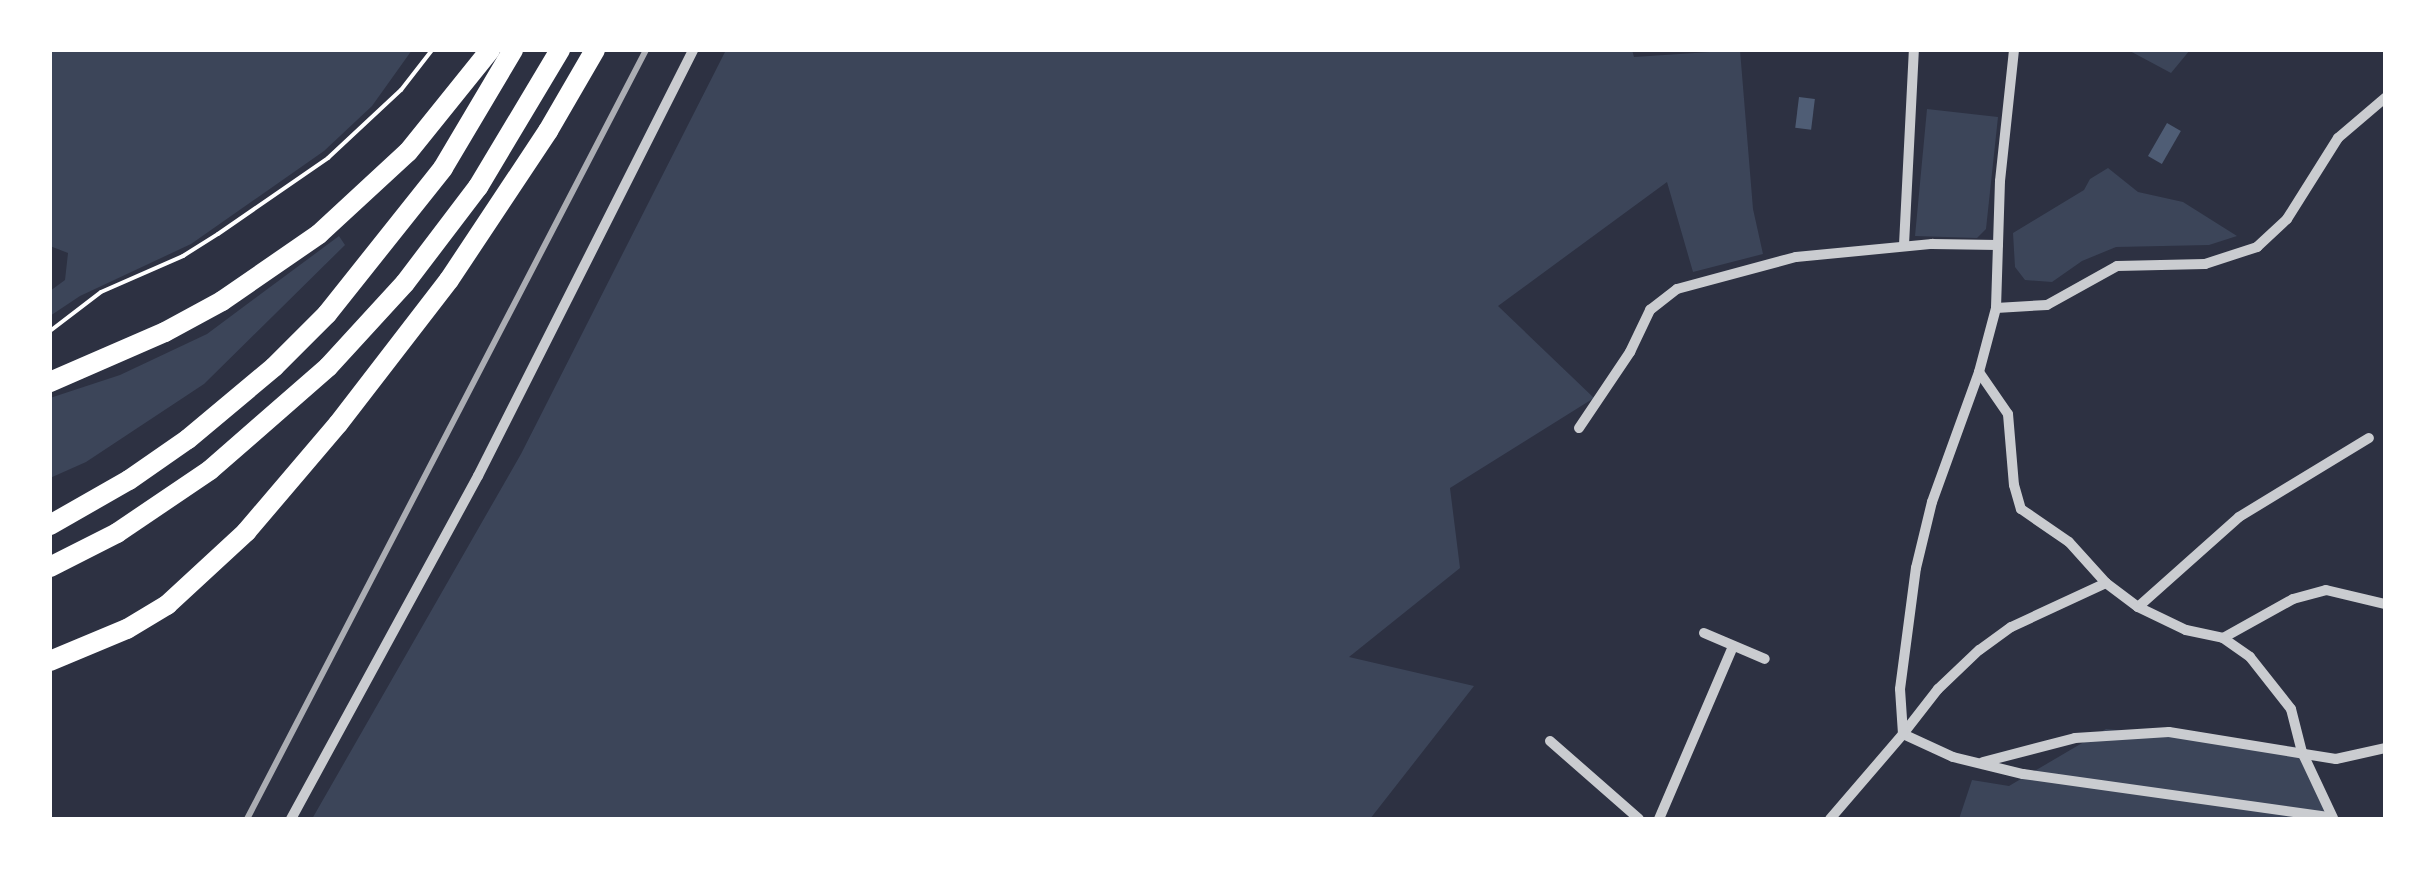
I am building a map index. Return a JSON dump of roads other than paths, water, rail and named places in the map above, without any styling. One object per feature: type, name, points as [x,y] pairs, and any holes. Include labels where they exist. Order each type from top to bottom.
[{"type":"highway","points":[[50,382],[165,332],[294,254],[386,176],[490,50]]},
{"type":"highway","points":[[50,526],[130,480],[188,439],[274,368],[327,314],[443,168],[513,50]]},
{"type":"highway","points":[[50,567],[117,533],[210,470],[328,368],[405,283],[478,187],[560,50]]},
{"type":"highway","points":[[50,661],[127,630],[167,605],[246,532],[338,424],[449,280],[548,131],[595,50]]},
{"type":"street","points":[[291,819],[478,476],[693,50]]},
{"type":"street","points":[[1904,245],[1914,50]]},
{"type":"street","points":[[1904,734],[1900,689],[1916,568],[1955,430],[1980,372],[1996,308],[2014,50]]},
{"type":"street","points":[[1996,308],[2046,305],[2117,266],[2205,264],[2257,247],[2287,219],[2338,138],[2385,98]]},
{"type":"street","points":[[1580,428],[1630,352],[1650,310],[1677,289],[1796,257],[1904,245],[1998,244]]},
{"type":"street","points":[[1980,372],[2008,414],[2016,496],[2022,510],[2069,542],[2106,583],[2138,606],[2186,630],[2224,638],[2250,657],[2282,694],[2298,728],[2302,752],[2332,818]]},
{"type":"street","points":[[2138,606],[2239,517],[2369,438]]},
{"type":"street","points":[[1830,819],[1938,689],[1979,650],[2011,627],[2106,583]]},
{"type":"street","points":[[2224,638],[2292,599],[2326,590],[2385,604]]},
{"type":"street","points":[[1704,632],[1765,659]]},
{"type":"street","points":[[1659,819],[1732,646]]},
{"type":"street","points":[[1982,762],[2075,738],[2169,732],[2336,759],[2385,748]]},
{"type":"street","points":[[1904,734],[1953,757],[2023,774],[2332,818]]},
{"type":"street","points":[[1550,741],[1639,819]]},
{"type":"railway","points":[[247,819],[646,50]]}]
